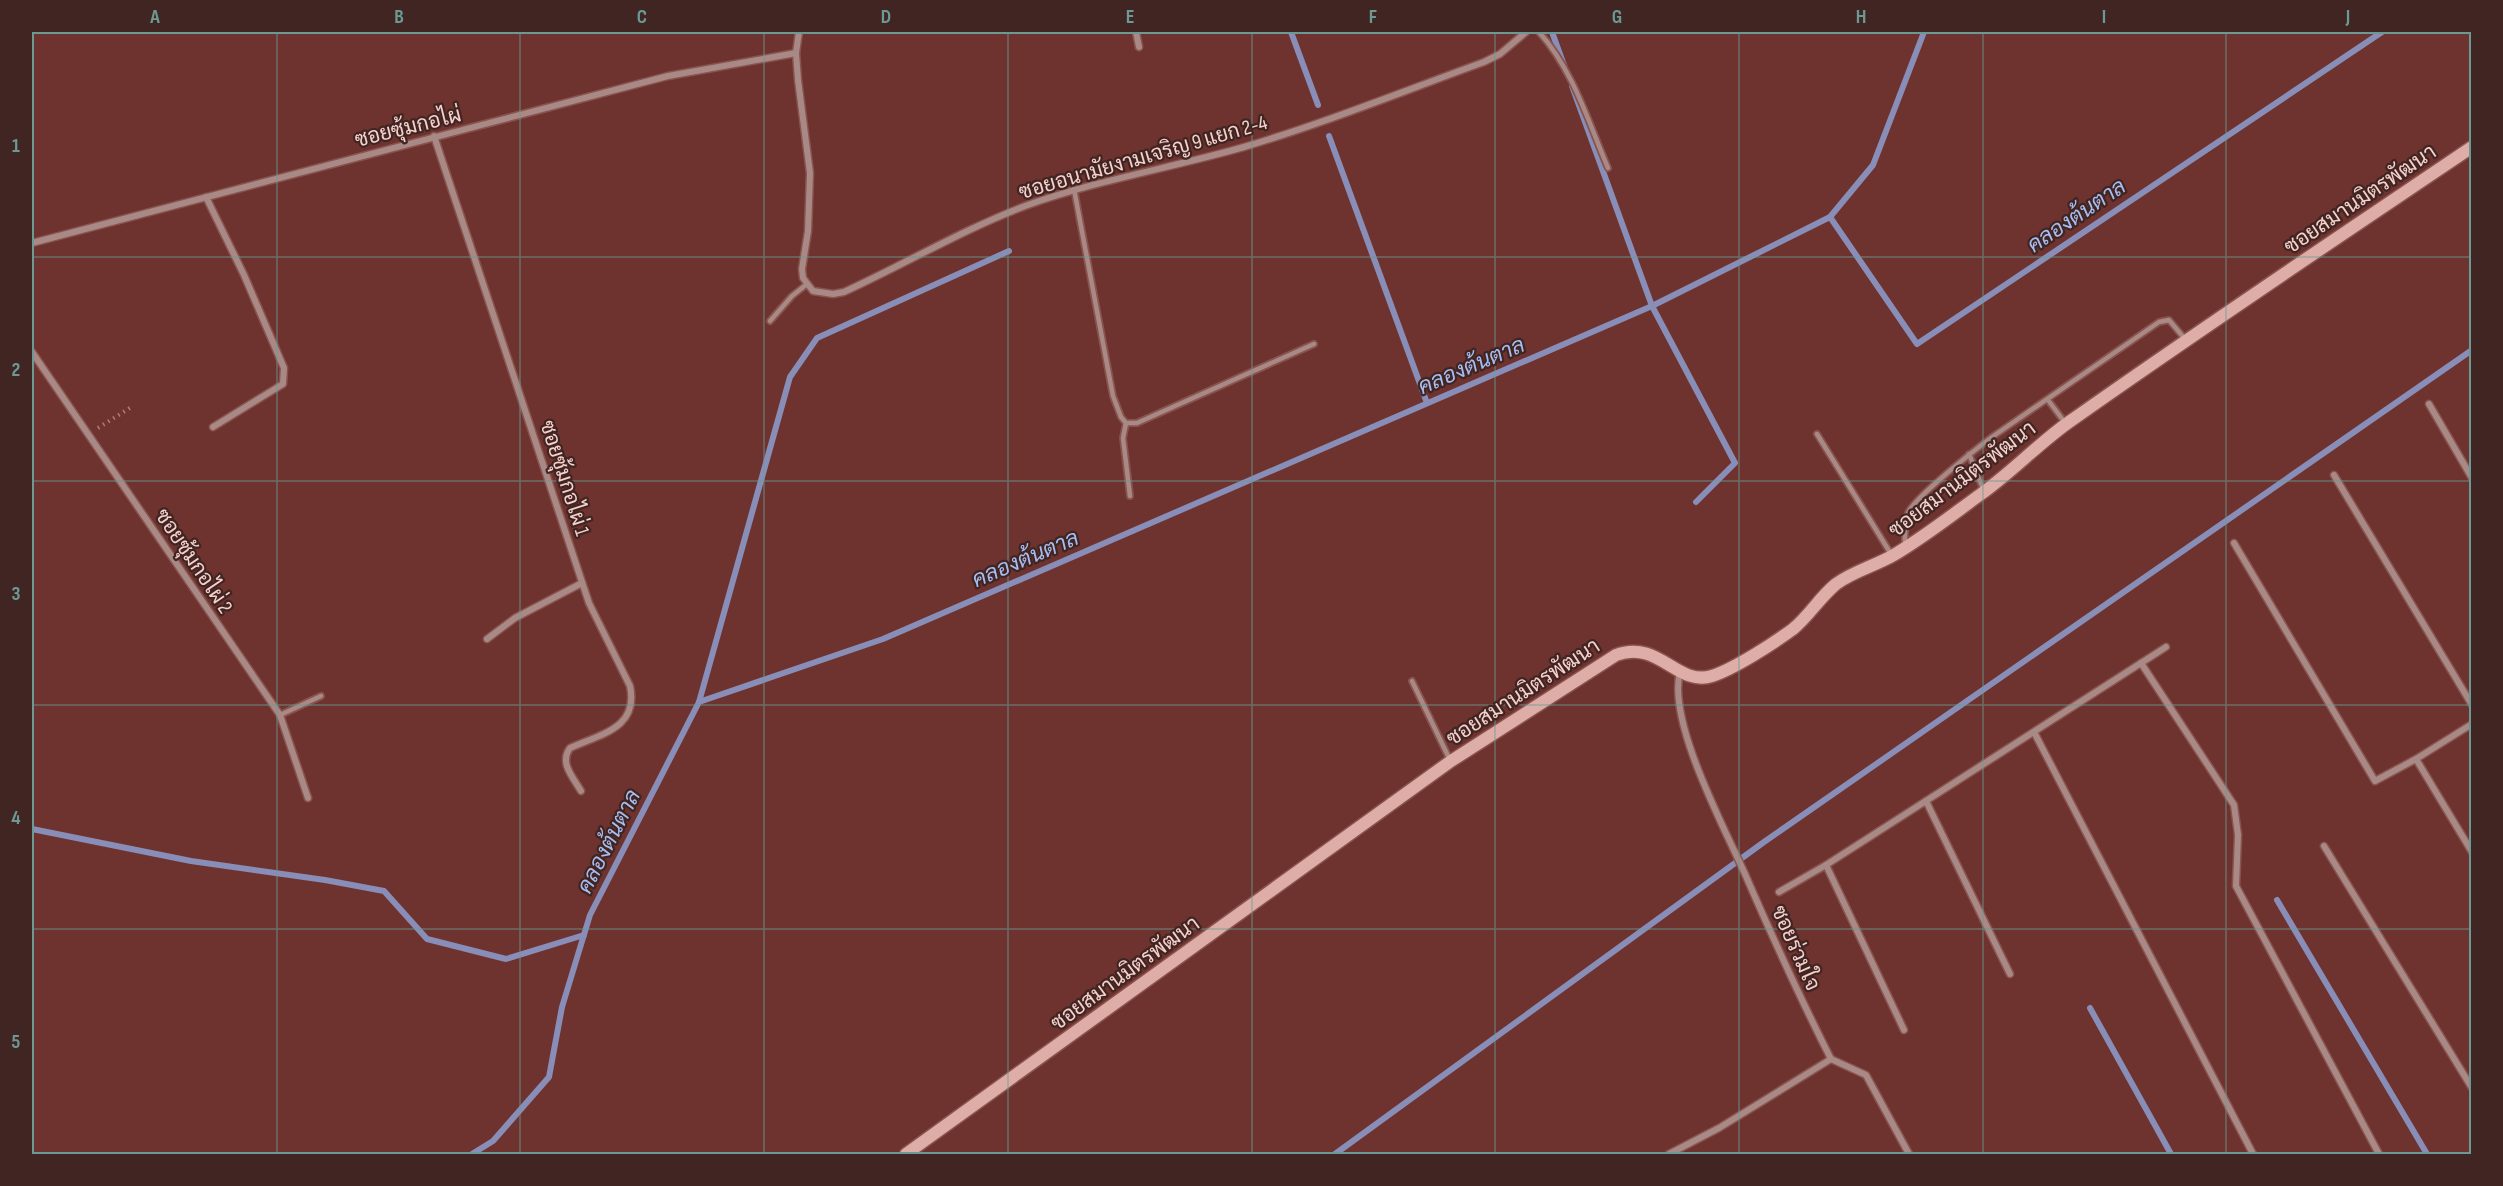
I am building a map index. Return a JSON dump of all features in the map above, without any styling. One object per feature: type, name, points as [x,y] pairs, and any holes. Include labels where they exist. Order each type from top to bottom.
[{"type":"street","points":[[799,32],[796,53],[810,173],[808,231],[802,269],[803,278],[807,284]]},
{"type":"street","points":[[1136,32],[1139,47]]},
{"type":"street","name":"ซอยอนามัยงามเจริญ 9 แยก 2-4","points":[[807,284],[813,291],[844,292],[982,223],[1074,189],[1117,177],[1173,167],[1307,126],[1484,62],[1500,54],[1526,32]]},
{"type":"street","name":"ซอยซุ้มกอไผ่","points":[[32,243],[668,76],[796,53]]},
{"type":"street","name":"ซอยซุ้มกอไผ่ 1","points":[[434,136],[582,584],[630,686],[633,700],[630,712],[621,725],[570,748],[566,754],[566,765],[582,791]]},
{"type":"street","name":"ซอยสมานมิตรพัฒนา","points":[[906,1155],[1451,761],[1622,653],[1637,651],[1664,661],[1680,672],[1697,677],[1713,676],[1794,628],[1837,584],[1892,556],[1984,492],[2066,424],[2472,147]]},
{"type":"street","points":[[206,197],[244,275],[284,368],[285,377],[283,384],[213,427]]},
{"type":"street","name":"ซอยซุ้มกอไผ่ 2","points":[[32,352],[280,715],[308,798]]},
{"type":"street","points":[[2429,404],[2472,478]]},
{"type":"street","points":[[2334,475],[2472,705]]},
{"type":"street","points":[[2234,543],[2375,781],[2416,759],[2472,724]]},
{"type":"street","points":[[488,639],[515,618],[582,584]]},
{"type":"street","points":[[1779,892],[1826,865],[2166,647]]},
{"type":"street","points":[[2141,663],[2234,805],[2238,835],[2236,886],[2379,1155]]},
{"type":"street","name":"ซอยร่วมใจ","points":[[1680,672],[1678,682],[1684,724],[1701,774],[1797,990],[1831,1059]]},
{"type":"street","points":[[2034,732],[2253,1155]]},
{"type":"street","points":[[2416,759],[2472,852]]},
{"type":"street","points":[[1926,801],[2010,974]]},
{"type":"street","points":[[2324,846],[2472,1088]]},
{"type":"street","points":[[1826,865],[1904,1030]]},
{"type":"street","points":[[1669,1155],[1719,1128],[1831,1059],[1866,1075],[1909,1155]]},
{"type":"lane","points":[[1539,32],[1555,50],[1572,81],[1608,168]]},
{"type":"lane","points":[[1074,189],[1113,396],[1120,417],[1126,423],[1137,423],[1314,344]]},
{"type":"lane","points":[[770,321],[792,296],[807,284]]},
{"type":"lane","points":[[1905,547],[1908,511],[1969,454],[2111,354],[2165,319],[2169,320],[2186,341]]},
{"type":"lane","points":[[2048,400],[2066,424]]},
{"type":"lane","points":[[1126,423],[1123,438],[1130,495]]},
{"type":"lane","points":[[1817,434],[1892,556]]},
{"type":"lane","points":[[1969,454],[1984,492]]},
{"type":"lane","points":[[1412,681],[1451,761]]},
{"type":"lane","points":[[280,715],[321,696]]},
{"type":"path","points":[[88,435],[133,406]]},
{"type":"waterway","points":[[1291,32],[1318,105]]},
{"type":"waterway","points":[[1552,32],[1565,68]]},
{"type":"waterway","name":"คลองต้นตาล","points":[[1830,217],[1873,165],[1924,32]]},
{"type":"waterway","name":"คลองต้นตาล","points":[[472,1154],[493,1141],[549,1077],[562,1007],[590,915],[699,702],[883,639],[1652,306],[1830,217],[1917,344],[2382,32]]},
{"type":"waterway","name":"คลองต้นตาล","points":[[1572,86],[1652,306],[1735,463],[1696,502]]},
{"type":"waterway","points":[[1329,136],[1427,403]]},
{"type":"waterway","points":[[699,702],[790,377],[817,338],[1009,251]]},
{"type":"waterway","points":[[1335,1154],[1764,842],[2472,350]]},
{"type":"waterway","points":[[32,829],[191,861],[325,880],[384,891],[427,939],[506,959],[584,935]]},
{"type":"waterway","points":[[2277,900],[2427,1154]]},
{"type":"waterway","points":[[2090,1008],[2171,1154]]}]
